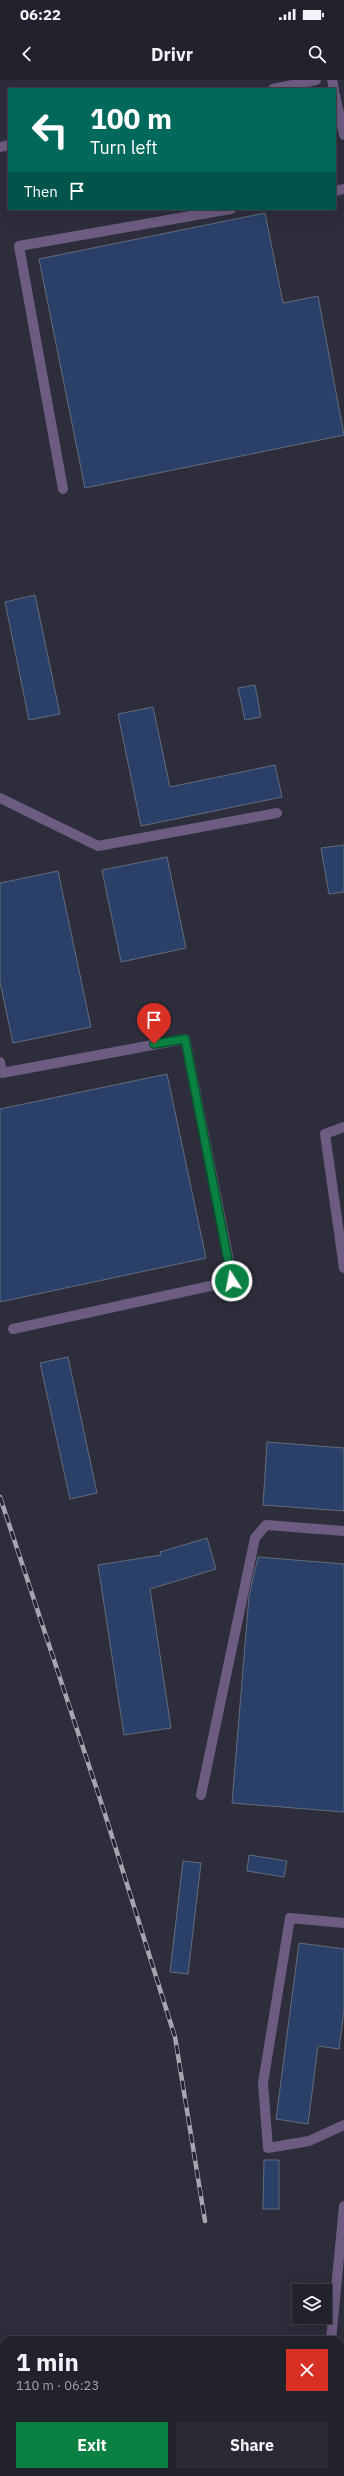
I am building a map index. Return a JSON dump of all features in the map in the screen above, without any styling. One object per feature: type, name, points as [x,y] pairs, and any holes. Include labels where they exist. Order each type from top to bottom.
[{"type":"lane","points":[[278,88],[316,80]]},
{"type":"lane","points":[[336,99],[344,135]]},
{"type":"lane","points":[[64,489],[19,246],[225,210]]},
{"type":"lane","points":[[0,798],[98,846],[277,813]]},
{"type":"lane","points":[[0,1062],[2,1073],[185,1039],[232,1281],[13,1329]]},
{"type":"lane","points":[[344,1127],[325,1134],[344,1268]]},
{"type":"lane","points":[[201,1795],[255,1538],[266,1525],[344,1531]]},
{"type":"lane","points":[[344,1923],[290,1918],[263,2084],[268,2148],[309,2141],[344,2125]]},
{"type":"lane","points":[[331,2336],[344,2206]]},
{"type":"building","points":[[265,213],[283,303],[318,296],[344,435],[85,488],[39,259]]},
{"type":"building","points":[[35,595],[60,714],[29,720],[5,602]]},
{"type":"building","points":[[255,685],[261,717],[245,720],[238,688]]},
{"type":"building","points":[[153,707],[170,787],[275,765],[282,797],[141,826],[118,714]]},
{"type":"building","points":[[344,845],[344,892],[329,894],[321,848]]},
{"type":"building","points":[[167,857],[186,948],[121,962],[102,870]]},
{"type":"building","points":[[58,871],[91,1027],[13,1043],[0,982],[0,883]]},
{"type":"building","points":[[167,1074],[206,1258],[0,1302],[0,1109]]},
{"type":"building","points":[[68,1357],[97,1493],[70,1499],[40,1363]]},
{"type":"building","points":[[267,1442],[344,1448],[344,1511],[263,1505]]},
{"type":"building","points":[[207,1538],[216,1569],[150,1589],[171,1728],[124,1735],[98,1565],[161,1555],[160,1552]]},
{"type":"building","points":[[258,1557],[344,1564],[344,1812],[232,1803],[249,1596]]},
{"type":"building","points":[[249,1855],[287,1861],[284,1877],[247,1871]]},
{"type":"building","points":[[183,1861],[201,1863],[188,1974],[170,1972]]},
{"type":"building","points":[[299,1943],[344,1949],[344,2010],[339,2049],[318,2046],[308,2124],[276,2119]]},
{"type":"building","points":[[264,2160],[279,2160],[279,2209],[263,2209]]},
{"type":"railway","points":[[0,1497],[104,1811],[175,2037],[205,2221]]},
{"type":"route","points":[[154,1044],[185,1039],[232,1281]]}]
